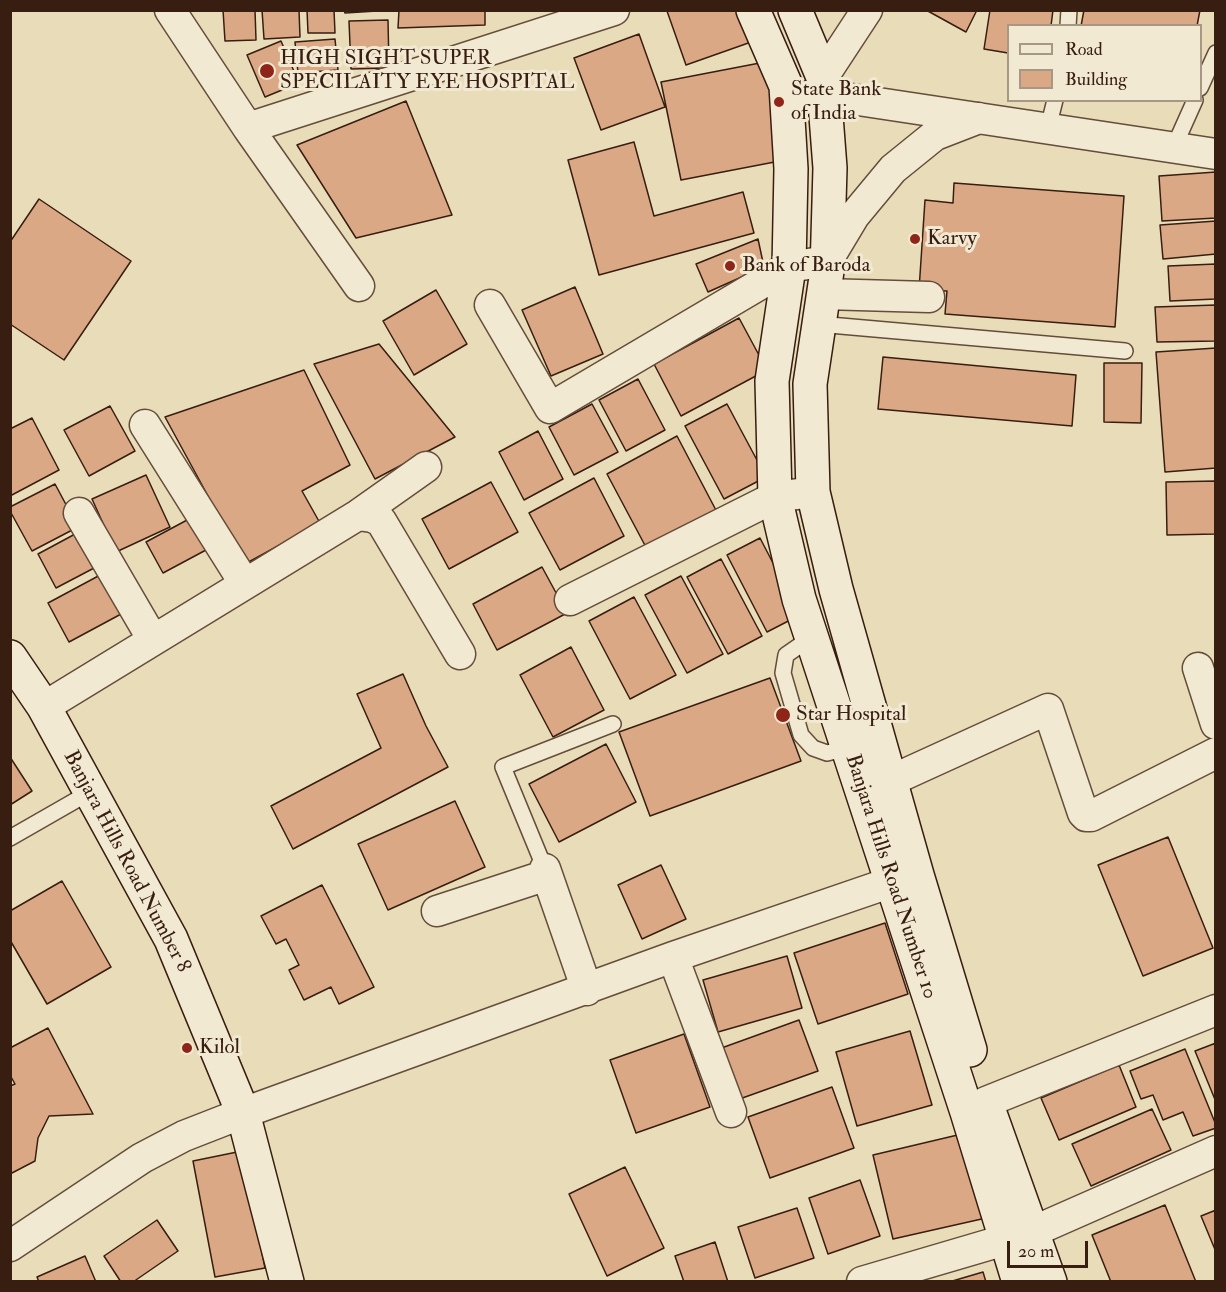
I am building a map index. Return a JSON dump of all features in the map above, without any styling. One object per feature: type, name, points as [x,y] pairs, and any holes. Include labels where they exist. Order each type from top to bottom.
[{"type":"main road","name":"Banjara Hills Road Number 10","points":[[753,10],[786,86],[791,169],[789,267],[772,381],[775,496],[800,599],[892,882],[1019,1236],[1050,1281]]},
{"type":"main road","name":"Banjara Hills Road Number 10","points":[[795,10],[824,86],[830,168],[827,261],[810,384],[813,492],[836,589],[890,781],[986,1102],[1019,1236],[1019,1281]]},
{"type":"main road","name":"Banjara Hills Road Number 8","points":[[10,657],[44,707],[92,791],[171,939],[243,1113],[287,1281]]},
{"type":"street","points":[[170,10],[248,128],[359,286]]},
{"type":"street","points":[[248,128],[614,10]]},
{"type":"street","points":[[824,86],[867,10]]},
{"type":"street","points":[[786,98],[824,86],[979,118],[1052,115],[1174,147],[1215,154]]},
{"type":"street","points":[[490,305],[550,408],[789,267],[827,261],[854,216],[892,169],[934,135],[979,118]]},
{"type":"street","points":[[821,309],[929,297]]},
{"type":"street","points":[[145,425],[244,584]]},
{"type":"street","points":[[44,707],[358,515],[426,467]]},
{"type":"street","points":[[570,600],[775,496],[813,492]]},
{"type":"street","points":[[79,513],[153,640]]},
{"type":"street","points":[[358,515],[381,521],[460,654]]},
{"type":"street","points":[[1198,668],[1215,724]]},
{"type":"street","points":[[890,781],[1048,709],[1083,813],[1086,816],[1091,816],[1215,753]]},
{"type":"street","points":[[437,911],[546,872],[587,990]]},
{"type":"street","points":[[10,1246],[142,1158],[184,1136],[673,957],[892,882]]},
{"type":"street","points":[[673,957],[731,1112]]},
{"type":"street","points":[[986,1102],[1215,1010]]},
{"type":"street","points":[[862,1281],[1019,1236],[1215,1151]]},
{"type":"lane","points":[[1202,83],[1215,53]]},
{"type":"lane","points":[[1174,147],[1194,102]]},
{"type":"lane","points":[[821,309],[1125,351]]},
{"type":"lane","points":[[546,872],[503,767],[613,724]]},
{"type":"lane","points":[[10,838],[92,791]]},
{"type":"building","points":[[223,10],[255,10],[256,40],[225,41]]},
{"type":"building","points":[[262,10],[299,10],[300,37],[264,39]]},
{"type":"building","points":[[307,10],[334,10],[335,33],[308,33]]},
{"type":"building","points":[[344,10],[377,10],[377,11],[345,13]]},
{"type":"building","points":[[399,10],[485,10],[485,25],[398,28]]},
{"type":"building","points":[[743,10],[754,41],[686,65],[667,11]]},
{"type":"building","points":[[926,10],[977,10],[966,32]]},
{"type":"building","points":[[990,10],[1053,10],[1051,24],[1007,24],[1007,53],[984,49]]},
{"type":"building","points":[[1084,10],[1200,10],[1197,24],[1081,24]]},
{"type":"building","points":[[388,20],[389,68],[351,69],[349,21]]},
{"type":"building","points":[[639,34],[665,107],[601,130],[574,58]]},
{"type":"building","points":[[335,39],[338,70],[298,73],[295,42]]},
{"type":"building","points":[[281,41],[299,83],[265,97],[247,55]]},
{"type":"building","points":[[765,62],[785,160],[681,180],[661,82]]},
{"type":"building","points":[[406,101],[452,215],[356,238],[297,145]]},
{"type":"building","points":[[634,142],[654,216],[743,192],[754,233],[599,275],[568,160]]},
{"type":"building","points":[[1216,172],[1216,218],[1162,221],[1159,176]]},
{"type":"building","points":[[954,183],[1124,196],[1115,327],[945,314],[947,291],[919,290],[925,200],[953,203]]},
{"type":"building","points":[[39,199],[131,261],[64,360],[10,324],[10,242]]},
{"type":"building","points":[[1216,221],[1216,254],[1163,259],[1160,225]]},
{"type":"building","name":"Bank of Baroda","points":[[758,239],[764,267],[708,292],[696,264]]},
{"type":"building","points":[[1216,264],[1216,299],[1170,301],[1168,266]]},
{"type":"building","points":[[575,287],[603,354],[551,376],[522,310]]},
{"type":"building","points":[[436,290],[467,344],[414,375],[383,321]]},
{"type":"building","points":[[1216,305],[1216,341],[1157,342],[1155,307]]},
{"type":"building","points":[[739,318],[767,370],[681,416],[654,364]]},
{"type":"building","points":[[379,344],[455,437],[375,479],[314,364]]},
{"type":"building","points":[[1216,348],[1216,468],[1165,472],[1156,352]]},
{"type":"building","points":[[883,357],[1076,375],[1072,426],[878,409]]},
{"type":"building","points":[[1104,363],[1142,363],[1141,423],[1104,422]]},
{"type":"building","points":[[304,370],[350,465],[302,491],[320,523],[245,564],[165,417]]},
{"type":"building","points":[[638,379],[665,430],[626,451],[599,400]]},
{"type":"building","points":[[592,404],[618,452],[574,475],[549,427]]},
{"type":"building","points":[[727,404],[766,477],[724,499],[685,426]]},
{"type":"building","points":[[110,406],[135,451],[89,476],[64,430]]},
{"type":"building","points":[[32,418],[59,470],[10,496],[10,429]]},
{"type":"building","points":[[538,431],[563,479],[524,500],[499,452]]},
{"type":"building","points":[[677,436],[718,514],[648,551],[607,474]]},
{"type":"building","points":[[146,475],[170,527],[116,552],[92,499]]},
{"type":"building","points":[[594,478],[624,536],[560,570],[529,513]]},
{"type":"building","points":[[1216,481],[1216,534],[1167,535],[1166,482]]},
{"type":"building","points":[[491,482],[518,532],[449,569],[422,519]]},
{"type":"building","points":[[55,484],[78,527],[32,551],[10,507]]},
{"type":"building","points":[[189,519],[206,550],[163,573],[146,542]]},
{"type":"building","points":[[77,533],[96,567],[56,588],[38,554]]},
{"type":"building","points":[[760,538],[800,615],[767,632],[727,555]]},
{"type":"building","points":[[721,559],[762,636],[728,654],[687,577]]},
{"type":"building","points":[[542,567],[567,613],[497,650],[473,604]]},
{"type":"building","points":[[102,574],[123,613],[69,642],[48,603]]},
{"type":"building","points":[[681,576],[723,654],[687,673],[645,595]]},
{"type":"building","points":[[634,597],[676,675],[630,699],[589,621]]},
{"type":"building","points":[[571,647],[604,710],[553,737],[520,675]]},
{"type":"building","points":[[403,674],[426,726],[448,767],[293,849],[271,806],[381,748],[357,694]]},
{"type":"building","points":[[770,678],[801,761],[650,816],[619,732]]},
{"type":"building","points":[[606,744],[636,802],[559,842],[529,784]]},
{"type":"building","points":[[10,757],[32,791],[10,805]]},
{"type":"building","points":[[455,801],[485,867],[388,910],[358,844]]},
{"type":"building","points":[[1168,837],[1213,948],[1143,976],[1098,865]]},
{"type":"building","points":[[661,865],[686,919],[642,939],[618,885]]},
{"type":"building","points":[[62,881],[111,967],[47,1004],[10,940],[10,911]]},
{"type":"building","points":[[322,885],[374,987],[339,1004],[331,987],[304,1000],[289,970],[299,965],[286,939],[276,944],[261,916]]},
{"type":"building","points":[[885,923],[908,994],[818,1024],[794,953]]},
{"type":"building","points":[[787,956],[802,1008],[718,1032],[703,980]]},
{"type":"building","points":[[799,1020],[818,1071],[734,1101],[716,1050]]},
{"type":"building","points":[[48,1028],[93,1114],[49,1116],[38,1138],[35,1161],[10,1174],[10,1086],[15,1084],[10,1075],[10,1048]]},
{"type":"building","points":[[910,1031],[932,1105],[857,1126],[836,1052]]},
{"type":"building","points":[[684,1034],[710,1107],[636,1133],[610,1060]]},
{"type":"building","points":[[1216,1043],[1216,1102],[1195,1051]]},
{"type":"building","points":[[1185,1049],[1216,1125],[1216,1128],[1193,1136],[1183,1112],[1163,1120],[1153,1095],[1141,1099],[1130,1071]]},
{"type":"building","points":[[1119,1065],[1136,1107],[1059,1140],[1041,1098]]},
{"type":"building","points":[[832,1087],[854,1148],[770,1178],[748,1117]]},
{"type":"building","points":[[1152,1109],[1171,1150],[1091,1186],[1072,1144]]},
{"type":"building","points":[[966,1133],[986,1218],[893,1239],[873,1155]]},
{"type":"building","points":[[242,1151],[265,1268],[215,1277],[193,1161]]},
{"type":"building","points":[[625,1167],[664,1248],[607,1276],[569,1194]]},
{"type":"building","points":[[860,1180],[880,1236],[828,1254],[809,1198]]},
{"type":"building","points":[[1165,1205],[1196,1282],[1111,1282],[1092,1235]]},
{"type":"building","points":[[797,1208],[814,1258],[755,1278],[738,1227]]},
{"type":"building","points":[[1216,1210],[1216,1252],[1201,1216]]},
{"type":"building","points":[[157,1220],[178,1251],[133,1282],[121,1282],[104,1256]]},
{"type":"building","points":[[715,1242],[728,1282],[684,1282],[675,1256]]},
{"type":"building","points":[[85,1256],[96,1282],[39,1282],[37,1277]]},
{"type":"building","points":[[983,1272],[986,1282],[949,1282]]},
{"type":"place","name":"HIGH SIGHT SUPER SPECILAITY EYE HOSPITAL","points":[[267,71]]},
{"type":"place","name":"State Bank of India","points":[[779,102]]},
{"type":"place","name":"Karvy","points":[[915,239]]},
{"type":"place","name":"Bank of Baroda","points":[[730,266]]},
{"type":"place","name":"Star Hospital","points":[[783,715]]},
{"type":"place","name":"Kilol","points":[[187,1048]]}]
